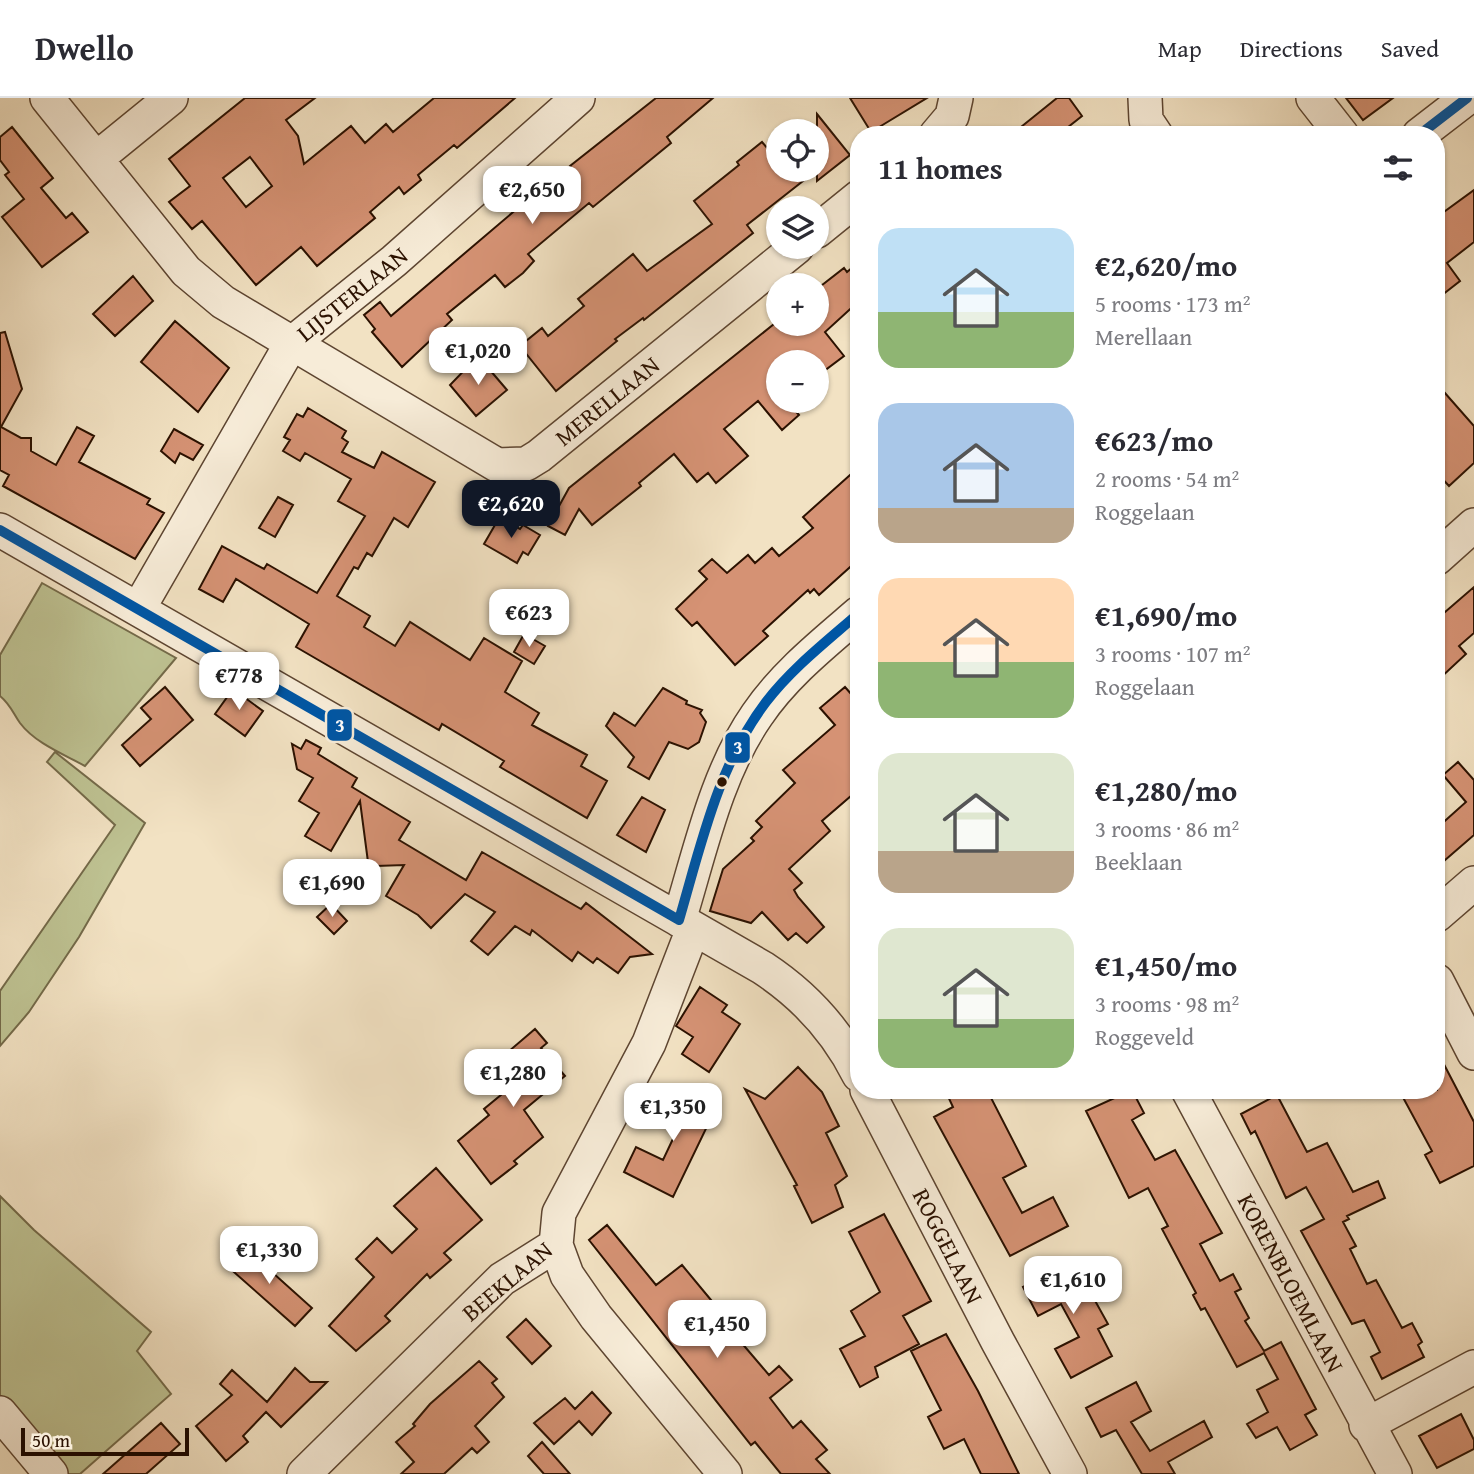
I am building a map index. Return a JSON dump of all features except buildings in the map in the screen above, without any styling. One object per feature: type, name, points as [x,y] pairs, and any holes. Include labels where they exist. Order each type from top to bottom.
[{"type":"street","name":"MERELLAAN","points":[[47,98],[186,271],[223,302],[497,465],[526,464],[782,259]]},
{"type":"street","points":[[96,159],[171,98]]},
{"type":"street","name":"LIJSTERLAAN","points":[[139,608],[291,344],[394,261],[578,98]]},
{"type":"street","points":[[944,126],[952,116],[956,98]]},
{"type":"street","points":[[1145,98],[1146,120],[1150,126]]},
{"type":"street","points":[[1313,98],[1335,126]]},
{"type":"street","points":[[1431,126],[1468,98]]},
{"type":"street","points":[[829,221],[850,204]]},
{"type":"street","points":[[1445,551],[1474,525]]},
{"type":"street","name":"ROGGELAAN","points":[[0,530],[787,984],[813,1008],[850,1061]]},
{"type":"street","name":"BEEKLAAN","points":[[304,1474],[502,1279],[556,1245],[559,1213],[649,1043],[686,925],[721,790],[736,751],[757,714],[795,669],[850,620]]},
{"type":"street","points":[[1445,908],[1474,883]]},
{"type":"street","points":[[1445,997],[1474,1053]]},
{"type":"street","name":"ROGGELAAN","points":[[872,1099],[998,1342],[1070,1474]]},
{"type":"street","name":"KORENBLOEMLAAN","points":[[1193,1099],[1366,1425],[1395,1474]]},
{"type":"street","points":[[556,1245],[567,1275],[596,1317],[725,1474]]},
{"type":"street","points":[[1366,1425],[1474,1367]]},
{"type":"street","points":[[0,1413],[51,1474]]},
{"type":"green space","points":[[42,583],[176,658],[85,766],[33,736],[0,696],[0,655]]},
{"type":"green space","points":[[55,752],[145,823],[79,937],[29,1012],[0,1046],[0,991],[115,825],[47,762]]},
{"type":"green space","points":[[0,1196],[34,1230],[151,1332],[137,1351],[171,1394],[80,1474],[60,1474],[0,1399]]},
{"type":"transit line","name":"3","points":[[1431,126],[1467,98]]},
{"type":"transit line","name":"3","points":[[0,530],[679,920]]},
{"type":"transit line","name":"3","points":[[679,920],[713,806],[749,726],[787,678],[850,621]]}]
